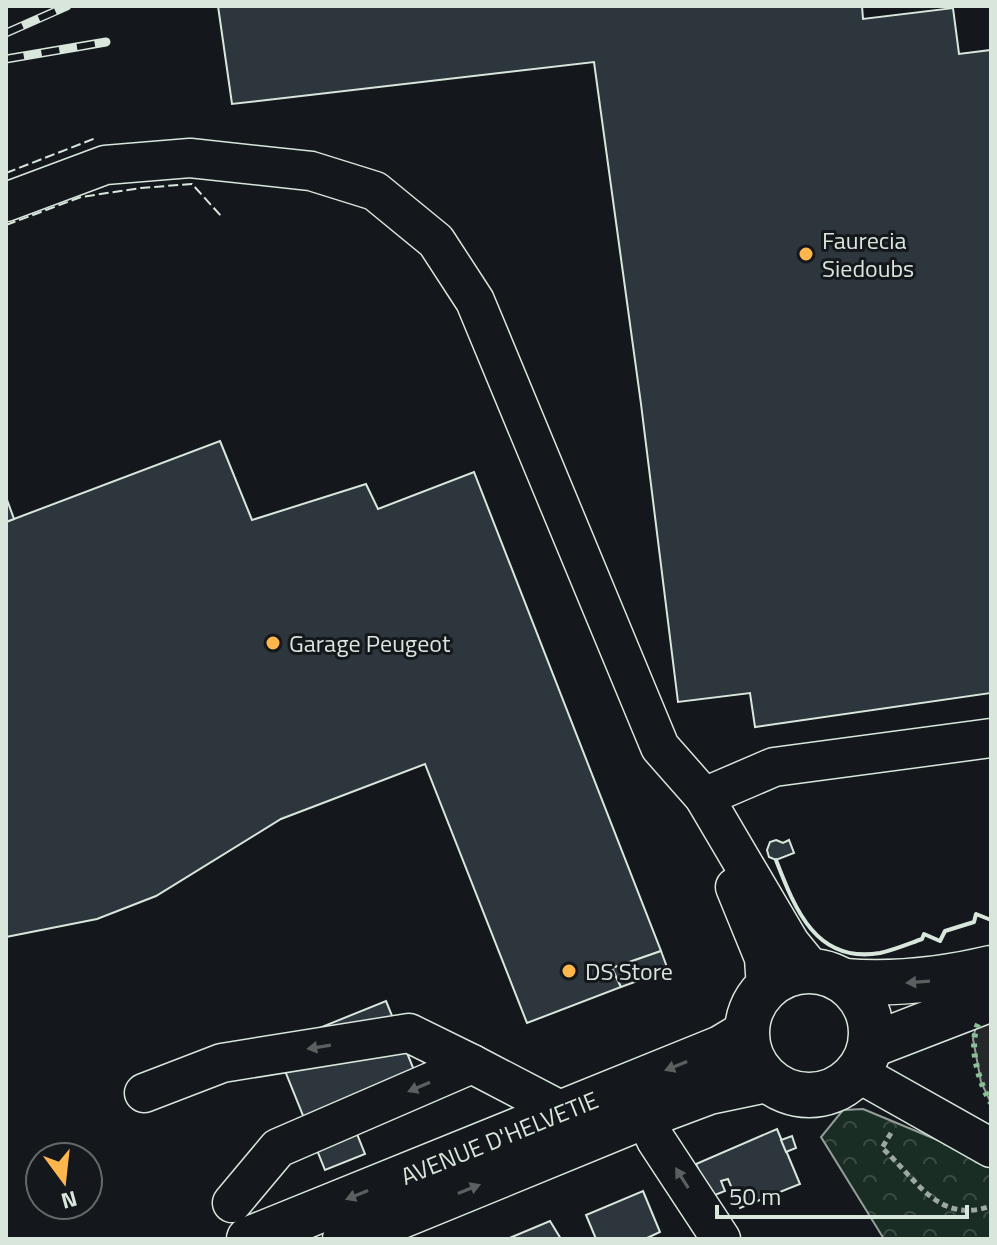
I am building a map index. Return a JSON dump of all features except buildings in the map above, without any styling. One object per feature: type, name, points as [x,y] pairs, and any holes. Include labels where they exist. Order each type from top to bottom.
[{"type":"main road","points":[[991,968],[942,980],[879,984],[795,972],[779,978],[755,1001],[746,1033],[749,1051],[756,1067],[767,1080],[785,1091],[804,1095],[824,1093],[843,1086],[865,1059],[991,999]]},
{"type":"main road","points":[[828,976],[857,993],[867,1008],[871,1025],[865,1059]]},
{"type":"main road","name":"AVENUE D'HELVETIE","points":[[241,1221],[564,1112],[721,1048],[746,1033]]},
{"type":"main road","name":"AVENUE D'HELVETIE","points":[[345,1239],[397,1230],[645,1116],[709,1092],[767,1080]]},
{"type":"street","points":[[6,202],[105,165],[190,158],[311,171],[375,191],[436,241],[475,301],[660,747],[704,797],[790,943],[828,976]]},
{"type":"street","points":[[704,797],[774,767],[991,738]]},
{"type":"street","points":[[704,797],[725,862],[764,958],[766,988]]},
{"type":"street","points":[[144,1093],[222,1063],[409,1033],[564,1112]]},
{"type":"street","points":[[865,1059],[991,1148]]},
{"type":"street","points":[[241,1221],[278,1148],[472,1064]]},
{"type":"street","points":[[645,1116],[656,1140],[721,1239]]},
{"type":"path","points":[[882,1148],[933,1201],[962,1210],[991,1206]]},
{"type":"green space","points":[[863,1109],[952,1146],[991,1168],[991,1239],[884,1239],[821,1137],[843,1110]]},
{"type":"shaded area","points":[[991,1016],[991,1103],[981,1082],[973,1039],[976,1026]]},
{"type":"railway","points":[[6,33],[67,6]]},
{"type":"railway","points":[[6,59],[106,42]]},
{"type":"hedge","points":[[978,1024],[974,1043],[976,1064],[991,1103]]},
{"type":"fence","points":[[6,173],[96,138]]},
{"type":"fence","points":[[6,225],[81,197],[192,184],[222,217]]},
{"type":"wall","points":[[776,860],[800,914],[811,929],[839,950],[858,954],[880,953],[922,939],[924,934],[940,941],[945,931],[974,922],[976,914],[991,920]]},
{"type":"place","name":"Faurecia Siedoubs","points":[[806,254]]},
{"type":"place","name":"Garage Peugeot","points":[[273,643]]},
{"type":"place","name":"DS Store","points":[[569,971]]}]
